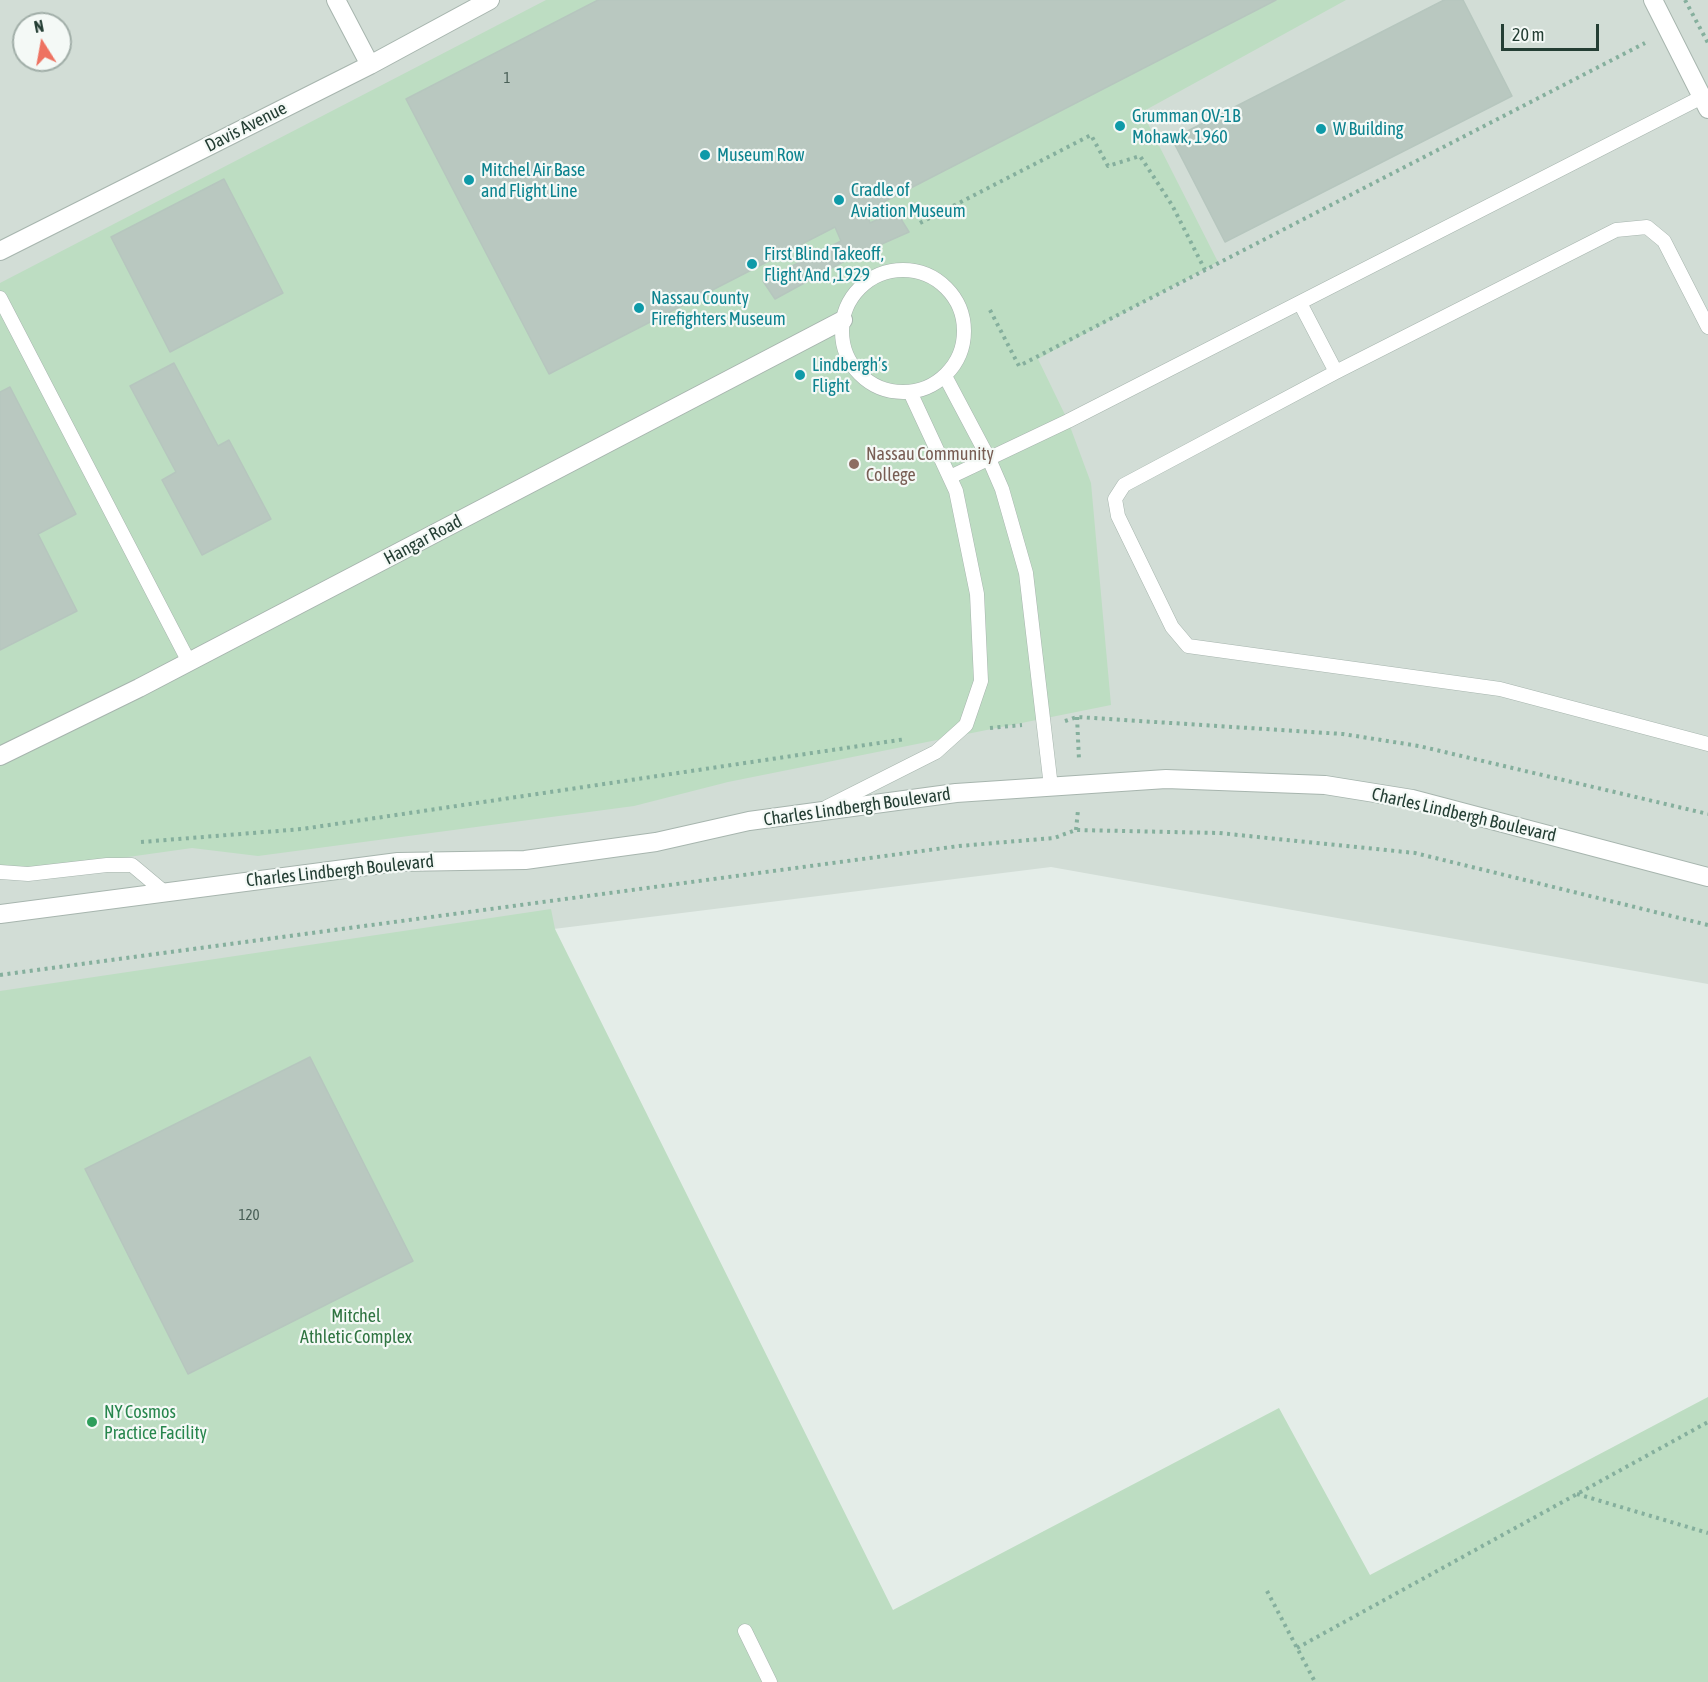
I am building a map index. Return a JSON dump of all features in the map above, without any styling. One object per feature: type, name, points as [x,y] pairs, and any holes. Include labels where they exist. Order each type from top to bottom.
[{"type":"street","points":[[336,0],[370,64]]},
{"type":"street","name":"Davis Avenue","points":[[0,251],[370,64],[490,0]]},
{"type":"street","points":[[1653,0],[1705,103]]},
{"type":"street","name":"Hangar Road","points":[[0,756],[189,662],[843,320]]},
{"type":"street","name":"Charles Lindbergh Boulevard","points":[[0,914],[398,862],[525,860],[656,842],[749,822],[956,793],[1166,779],[1325,785],[1413,799],[1708,877]]},
{"type":"lane","points":[[950,477],[1705,103]]},
{"type":"lane","points":[[1708,327],[1664,241],[1647,227],[1616,230],[1336,372],[1124,485],[1115,499],[1118,516],[1172,627],[1188,646],[1500,689],[1708,744]]},
{"type":"lane","points":[[895,270],[914,270],[932,277],[953,297],[964,323],[963,343],[957,360],[945,376],[911,394],[887,390],[868,382],[853,366],[844,348],[843,320],[847,306],[859,288],[876,276],[895,270]]},
{"type":"lane","points":[[0,298],[189,662]]},
{"type":"lane","points":[[1300,303],[1336,372]]},
{"type":"lane","points":[[945,376],[989,459],[1002,489],[1026,573],[1051,787]]},
{"type":"lane","points":[[818,812],[936,752],[966,725],[981,681],[977,594],[956,491],[911,394]]},
{"type":"lane","points":[[0,872],[28,874],[107,865],[132,865],[163,891]]},
{"type":"lane","points":[[745,1631],[770,1682]]},
{"type":"path","points":[[1685,0],[1708,43]]},
{"type":"path","points":[[990,310],[1019,366],[1694,17]]},
{"type":"path","points":[[920,223],[1091,135],[1108,166],[1140,156],[1172,205],[1205,270]]},
{"type":"path","points":[[0,975],[959,846],[1054,838],[1076,830],[1219,832],[1415,853],[1708,925]]},
{"type":"path","points":[[1297,1647],[1708,1422]]},
{"type":"path","points":[[1577,1494],[1708,1533]]},
{"type":"path","points":[[1267,1591],[1315,1682]]},
{"type":"shaded area","name":"Nassau Community College","points":[[0,0],[1708,0],[1708,984],[1051,867],[0,998]]},
{"type":"green space","name":"Museum Row","points":[[546,0],[1346,0],[1142,112],[1218,262],[1038,359],[1068,421],[1091,483],[1111,705],[728,782],[634,806],[258,856],[192,848],[0,875],[0,283]]},
{"type":"green space","name":"Mitchel Athletic Complex","points":[[551,909],[555,929],[893,1610],[1279,1408],[1370,1575],[1708,1397],[1708,1682],[0,1682],[0,991]]},
{"type":"building","name":"Museum Row","points":[[598,0],[1276,0],[866,211],[870,223],[896,211],[909,232],[850,258],[775,299],[763,281],[841,241],[835,227],[549,374],[406,99]]},
{"type":"building","name":"W Building","points":[[1444,0],[1463,0],[1512,96],[1225,242],[1172,139]]},
{"type":"building","points":[[224,179],[283,293],[170,352],[111,237]]},
{"type":"building","points":[[174,363],[218,446],[229,440],[271,519],[202,555],[162,480],[176,472],[130,386]]},
{"type":"building","points":[[10,387],[76,514],[38,534],[77,611],[0,650],[0,392]]},
{"type":"building","points":[[310,1057],[413,1261],[188,1374],[85,1169]]},
{"type":"place","name":"Grumman OV-1B Mohawk, 1960","points":[[1120,126]]},
{"type":"place","name":"W Building","points":[[1321,129]]},
{"type":"place","name":"Museum Row","points":[[705,155]]},
{"type":"place","name":"Mitchel Air Base and Flight Line","points":[[469,180]]},
{"type":"place","name":"Cradle of Aviation Museum","points":[[839,200]]},
{"type":"place","name":"First Blind Takeoff, Flight And ,1929","points":[[752,264]]},
{"type":"place","name":"Nassau County Firefighters Museum","points":[[639,308]]},
{"type":"place","name":"Lindbergh’s Flight","points":[[800,375]]},
{"type":"place","name":"Nassau Community College","points":[[854,464]]},
{"type":"place","name":"NY Cosmos Practice Facility","points":[[92,1422]]}]
